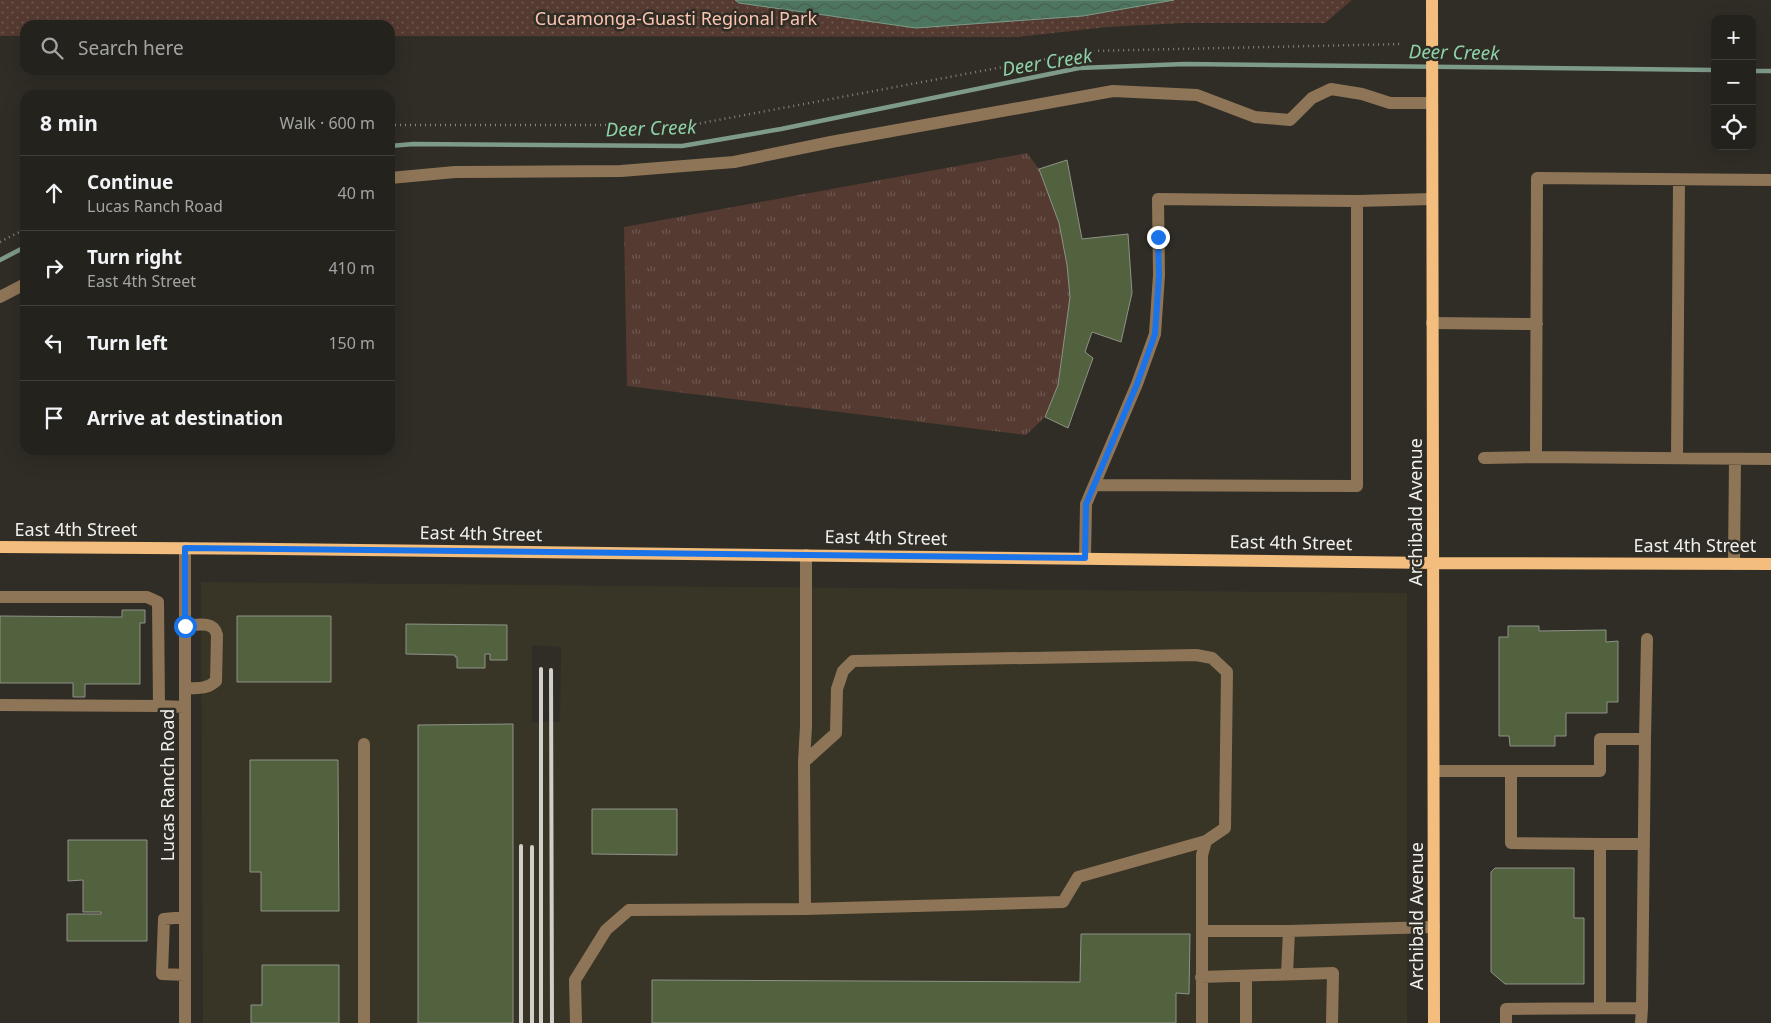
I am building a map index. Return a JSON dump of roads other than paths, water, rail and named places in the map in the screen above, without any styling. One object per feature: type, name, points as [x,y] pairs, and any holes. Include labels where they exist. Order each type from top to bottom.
[{"type":"main road","name":"Archibald Avenue","points":[[1432,0],[1434,1023]]},
{"type":"main road","name":"East 4th Street","points":[[0,547],[1085,558],[1434,564],[1771,564]]},
{"type":"street","points":[[395,178],[455,172],[621,171],[734,162],[830,142],[1113,91],[1197,95],[1255,117],[1290,120],[1312,98],[1331,89],[1362,94],[1390,103],[1432,103]]},
{"type":"street","points":[[1536,457],[1537,178],[1771,180]]},
{"type":"street","points":[[1677,458],[1679,180]]},
{"type":"street","points":[[1085,558],[1086,504],[1137,384],[1155,334],[1159,275],[1158,199],[1357,201],[1432,199]]},
{"type":"street","points":[[1095,485],[1357,486],[1357,201]]},
{"type":"street","points":[[0,297],[20,287]]},
{"type":"street","points":[[1432,323],[1537,324]]},
{"type":"street","points":[[1484,458],[1771,459]]},
{"type":"street","points":[[1734,564],[1735,459]]},
{"type":"street","name":"Lucas Ranch Road","points":[[185,548],[185,1023]]},
{"type":"street","points":[[805,908],[806,555]]},
{"type":"street","points":[[0,597],[147,597],[158,602],[159,706]]},
{"type":"street","points":[[185,626],[210,625],[216,629],[217,635],[216,681],[210,686],[203,688],[185,688]]},
{"type":"street","points":[[1641,1023],[1647,639]]},
{"type":"street","points":[[576,1023],[575,980],[606,930],[629,910],[1063,902],[1078,877],[1206,841],[1225,828],[1227,672],[1212,658],[1196,656],[853,661],[843,671],[837,689],[836,732],[804,762]]},
{"type":"street","points":[[0,706],[185,707]]},
{"type":"street","points":[[1434,771],[1600,771],[1600,739],[1645,739]]},
{"type":"street","points":[[364,744],[364,1023]]},
{"type":"street","points":[[1511,771],[1511,843],[1643,844]]},
{"type":"street","points":[[1202,1023],[1202,855],[1206,841]]},
{"type":"street","points":[[1600,844],[1600,1008]]},
{"type":"street","points":[[185,917],[164,919],[162,974],[185,976]]},
{"type":"street","points":[[1202,931],[1434,928]]},
{"type":"street","points":[[1288,974],[1289,931]]},
{"type":"street","points":[[1202,977],[1333,974],[1332,1023]]},
{"type":"street","points":[[1246,976],[1246,1023]]},
{"type":"street","points":[[1506,1023],[1506,1009],[1642,1008]]},
{"type":"water","points":[[735,0],[1174,0],[1083,16],[916,28],[739,3]]},
{"type":"waterway","name":"Deer Creek","points":[[395,146],[413,144],[682,146],[781,129],[1079,68],[1185,64],[1711,70]]},
{"type":"waterway","name":"Deer Creek","points":[[1756,71],[1771,71]]},
{"type":"waterway","name":"Deer Creek","points":[[0,260],[20,250]]},
{"type":"railway","points":[[541,669],[541,1023]]},
{"type":"railway","points":[[551,670],[552,1023]]},
{"type":"railway","points":[[521,846],[521,1023]]},
{"type":"railway","points":[[532,847],[532,1023]]},
{"type":"park label","name":"Cucamonga-Guasti Regional Park","points":[[676,19]]}]
